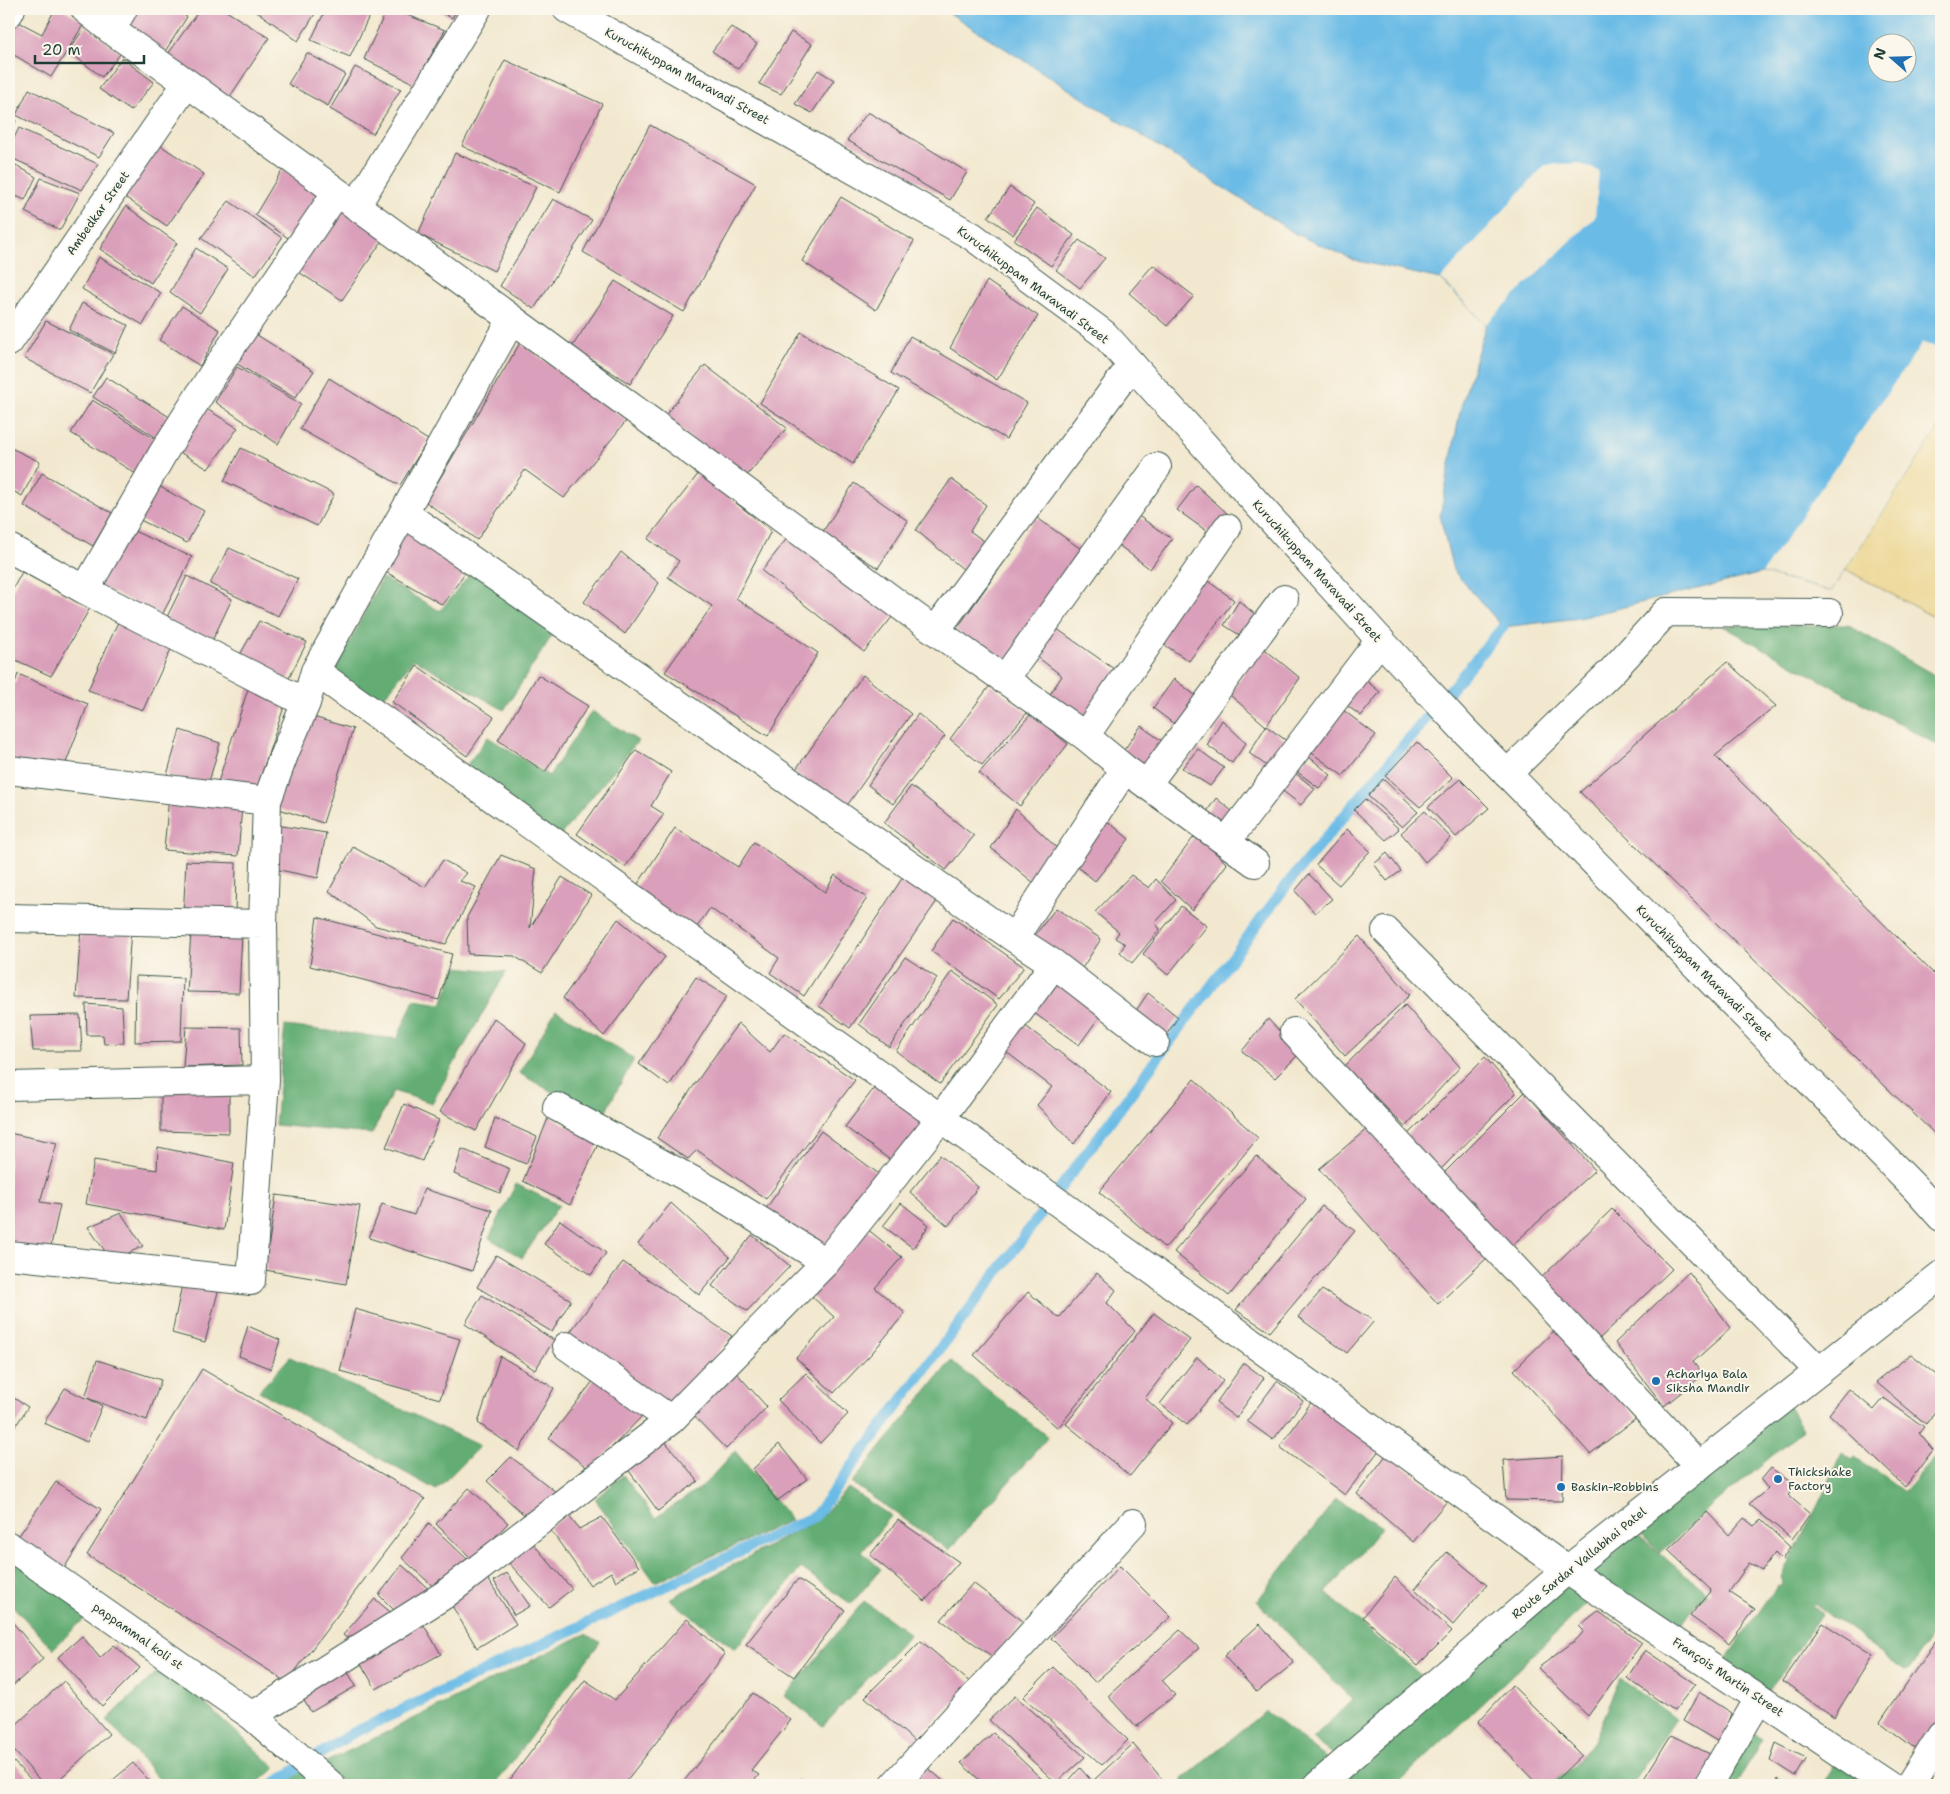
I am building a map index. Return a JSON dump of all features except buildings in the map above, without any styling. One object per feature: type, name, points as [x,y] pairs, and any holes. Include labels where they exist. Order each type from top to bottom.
[{"type":"street","points":[[9,13],[11,9]]},
{"type":"street","points":[[85,9],[117,20],[187,83],[1004,680],[1086,736],[1136,777],[1255,864]]},
{"type":"street","points":[[86,590],[168,445],[214,372],[346,199],[477,9]]},
{"type":"street","name":"Kuruchikuppam Maravadi Street","points":[[567,9],[972,236],[1104,334],[1464,731],[1915,1188],[1941,1217]]},
{"type":"street","name":"Ambedkar Street","points":[[9,342],[187,83]]},
{"type":"street","points":[[9,1255],[251,1281],[265,1080],[263,924],[267,801],[306,703],[315,671],[512,319]]},
{"type":"street","points":[[936,630],[1132,365]]},
{"type":"street","points":[[1004,680],[1157,467]]},
{"type":"street","points":[[404,513],[1054,964],[1155,1042]]},
{"type":"street","points":[[1086,736],[1226,528]]},
{"type":"street","points":[[9,548],[86,590],[306,703]]},
{"type":"street","points":[[1014,938],[1136,777],[1284,599]]},
{"type":"street","points":[[1507,774],[1612,671],[1666,612],[1829,613]]},
{"type":"street","points":[[1226,842],[1380,640]]},
{"type":"street","name":"François Martin Street","points":[[315,671],[1042,1190],[1567,1570],[1889,1785]]},
{"type":"street","points":[[9,770],[267,801]]},
{"type":"street","points":[[9,918],[263,924]]},
{"type":"street","points":[[1386,931],[1819,1371]]},
{"type":"street","points":[[259,1722],[444,1595],[671,1420],[826,1262],[940,1119],[1054,964]]},
{"type":"street","points":[[1294,1032],[1699,1466]]},
{"type":"street","points":[[9,1086],[265,1080]]},
{"type":"street","points":[[556,1107],[714,1192],[826,1262]]},
{"type":"street","name":"Route Sardar Vallabhai Patel","points":[[1318,1785],[1567,1570],[1941,1275]]},
{"type":"street","points":[[567,1346],[671,1420]]},
{"type":"street","points":[[894,1785],[1133,1523]]},
{"type":"street","name":"pappammal koli st","points":[[9,1546],[259,1722],[322,1778]]},
{"type":"street","points":[[1708,1785],[1759,1699]]},
{"type":"street","points":[[1910,1785],[1941,1736]]},
{"type":"green space","points":[[472,572],[555,631],[504,710],[414,659],[380,702],[335,671],[382,578],[440,611]]},
{"type":"green space","points":[[1848,625],[1941,679],[1941,747],[1723,626]]},
{"type":"green space","points":[[592,711],[638,741],[559,837],[463,770],[488,737],[549,776]]},
{"type":"green space","points":[[456,967],[506,972],[432,1103],[393,1091],[372,1134],[275,1125],[285,1026],[397,1039],[414,1000],[442,1004]]},
{"type":"green space","points":[[556,1010],[634,1059],[601,1120],[519,1073]]},
{"type":"green space","points":[[516,1184],[559,1205],[522,1258],[489,1238]]},
{"type":"green space","points":[[290,1357],[480,1446],[436,1490],[259,1391]]},
{"type":"green space","points":[[951,1361],[1048,1437],[949,1550],[852,1483]]},
{"type":"green space","points":[[1788,1405],[1803,1430],[1701,1515],[1661,1553],[1631,1525]]},
{"type":"green space","points":[[1941,1450],[1941,1622],[1909,1669],[1906,1671],[1814,1604],[1812,1607],[1822,1614],[1766,1694],[1723,1663],[1778,1585],[1780,1586],[1783,1581],[1781,1579],[1843,1453],[1852,1460],[1855,1457],[1904,1492]]},
{"type":"green space","points":[[735,1451],[791,1520],[655,1582],[595,1499],[623,1475],[655,1518],[702,1487]]},
{"type":"green space","points":[[848,1488],[891,1516],[862,1552],[881,1569],[851,1604],[801,1568],[735,1649],[669,1599],[819,1519]]},
{"type":"green space","points":[[1336,1499],[1382,1527],[1326,1593],[1425,1679],[1337,1758],[1312,1739],[1352,1700],[1257,1601]]},
{"type":"green space","points":[[1631,1529],[1705,1590],[1704,1592],[1707,1594],[1690,1613],[1674,1636],[1574,1570]]},
{"type":"green space","points":[[9,1556],[91,1612],[53,1649],[9,1602]]},
{"type":"green space","points":[[1567,1579],[1591,1600],[1396,1785],[1329,1785]]},
{"type":"green space","points":[[864,1601],[910,1634],[823,1726],[785,1696]]},
{"type":"green space","points":[[585,1634],[600,1642],[495,1785],[344,1785],[322,1764]]},
{"type":"green space","points":[[163,1666],[276,1768],[254,1785],[164,1785],[107,1720]]},
{"type":"green space","points":[[1620,1678],[1676,1719],[1631,1785],[1551,1785],[1574,1765],[1593,1741]]},
{"type":"green space","points":[[1265,1711],[1330,1761],[1302,1785],[1176,1785]]},
{"type":"green space","points":[[1744,1727],[1763,1738],[1736,1785],[1711,1785]]},
{"type":"green space","points":[[1840,1756],[1863,1772],[1855,1785],[1822,1785]]},
{"type":"green space","points":[[301,1771],[316,1785],[282,1785]]},
{"type":"sand","points":[[1939,426],[1941,429],[1941,621],[1845,569]]},
{"type":"water","points":[[943,9],[1941,9],[1941,429],[1939,427],[1831,591],[1762,573],[1579,618],[1503,627],[1453,570],[1440,516],[1461,407],[1486,324],[1440,279],[1354,260],[1296,234]]},
{"type":"pier","points":[[1578,163],[1599,171],[1595,217],[1486,324],[1441,279],[1545,165]]},
{"type":"pier","points":[[1922,343],[1941,348],[1941,424],[1831,591],[1762,573]]},
{"type":"waterway","points":[[272,1785],[351,1734],[815,1516],[1292,878],[1503,627]]},
{"type":"place","name":"Achariya Bala Siksha Mandir","points":[[1656,1381]]},
{"type":"place","name":"Thickshake Factory","points":[[1778,1479]]},
{"type":"place","name":"Baskin-Robbins","points":[[1561,1487]]}]
